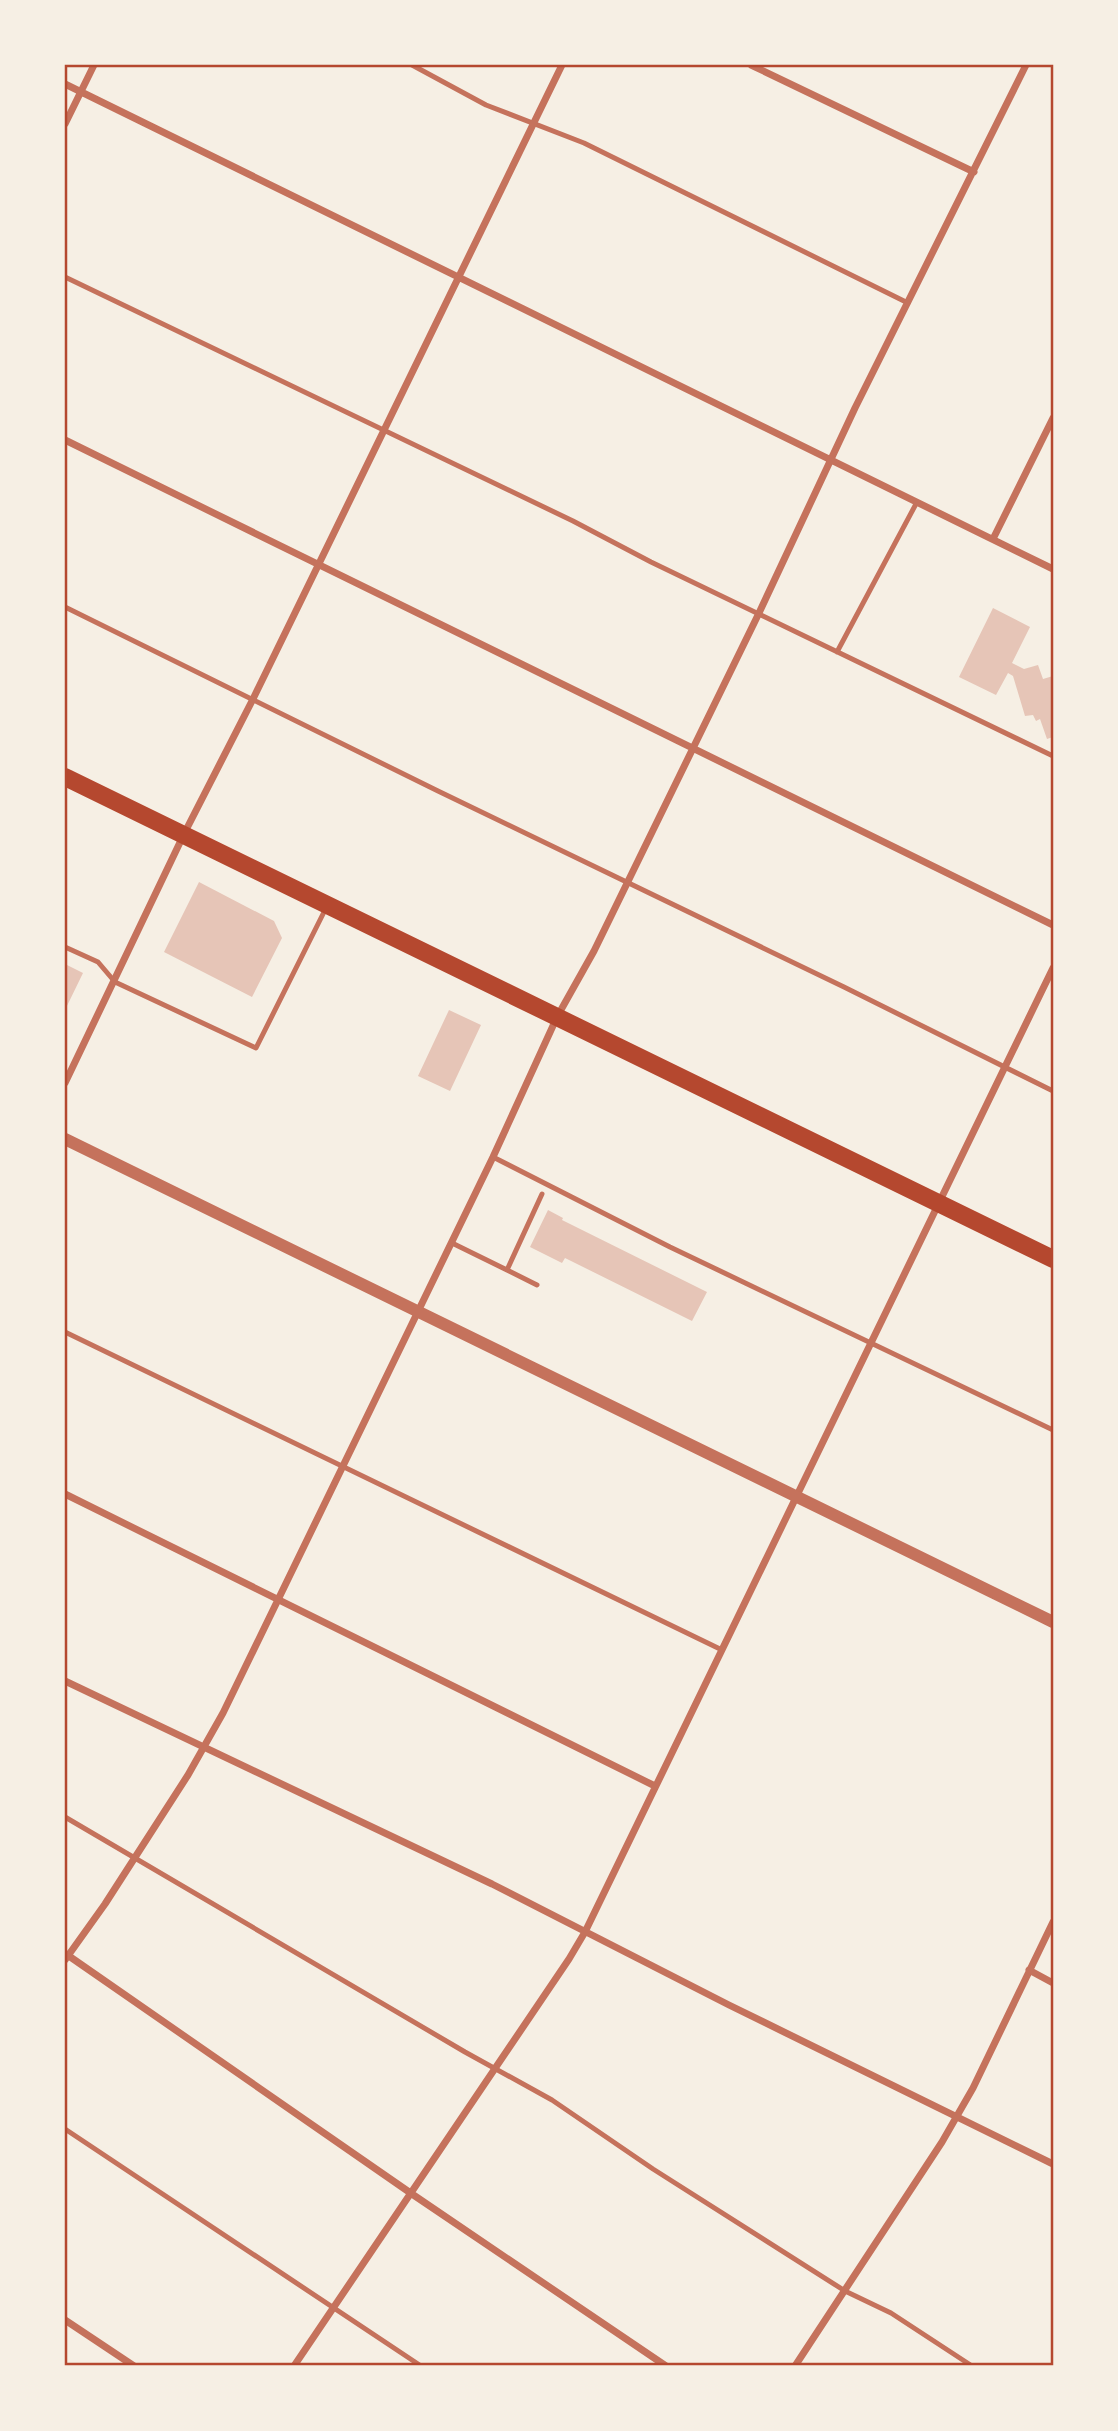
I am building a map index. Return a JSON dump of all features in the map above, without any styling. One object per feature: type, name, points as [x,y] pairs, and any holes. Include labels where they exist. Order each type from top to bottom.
[{"type":"main road","points":[[65,777],[1053,1259]]},
{"type":"street","points":[[65,124],[94,65]]},
{"type":"street","points":[[65,1083],[184,834],[253,699],[562,65]]},
{"type":"street","points":[[751,65],[974,172]]},
{"type":"street","points":[[666,2366],[66,1956],[188,1775],[281,1599],[493,1157],[557,1017],[594,951],[694,749],[908,303],[1026,65]]},
{"type":"street","points":[[65,84],[1053,569]]},
{"type":"street","points":[[993,539],[1053,418]]},
{"type":"street","points":[[65,440],[1053,925]]},
{"type":"street","points":[[294,2366],[412,2194],[585,1932],[720,1649],[872,1343],[937,1202],[1053,968]]},
{"type":"street","points":[[65,1139],[1053,1622]]},
{"type":"street","points":[[65,1494],[655,1786]]},
{"type":"street","points":[[65,1681],[492,1884],[1053,2164]]},
{"type":"street","points":[[795,2366],[957,2116],[1053,1922]]},
{"type":"street","points":[[1029,1970],[1053,1983]]},
{"type":"street","points":[[65,2320],[134,2366]]},
{"type":"lane","points":[[412,65],[486,105],[584,143],[908,303]]},
{"type":"lane","points":[[65,278],[573,521],[1053,756]]},
{"type":"lane","points":[[837,652],[917,502]]},
{"type":"lane","points":[[65,607],[1053,1091]]},
{"type":"lane","points":[[65,947],[98,962],[115,982],[256,1048],[328,905]]},
{"type":"lane","points":[[493,1157],[670,1247],[1053,1430]]},
{"type":"lane","points":[[507,1270],[542,1194]]},
{"type":"lane","points":[[452,1243],[537,1284]]},
{"type":"lane","points":[[65,1332],[720,1649]]},
{"type":"lane","points":[[65,1818],[552,2100],[653,2169],[845,2291],[891,2313],[972,2366]]},
{"type":"lane","points":[[65,2129],[421,2366]]},
{"type":"building","points":[[993,608],[1030,627],[1012,663],[1024,669],[1038,665],[1043,679],[1053,676],[1053,737],[1047,739],[1040,719],[1036,721],[1033,715],[1025,716],[1013,676],[1008,673],[996,695],[959,677]]},
{"type":"building","points":[[199,882],[274,921],[282,938],[252,997],[164,952]]},
{"type":"building","points":[[65,964],[83,973],[65,1010]]},
{"type":"building","points":[[449,1010],[481,1025],[450,1091],[418,1076]]},
{"type":"building","points":[[548,1210],[563,1218],[562,1220],[707,1292],[692,1321],[565,1258],[562,1263],[530,1247]]}]
